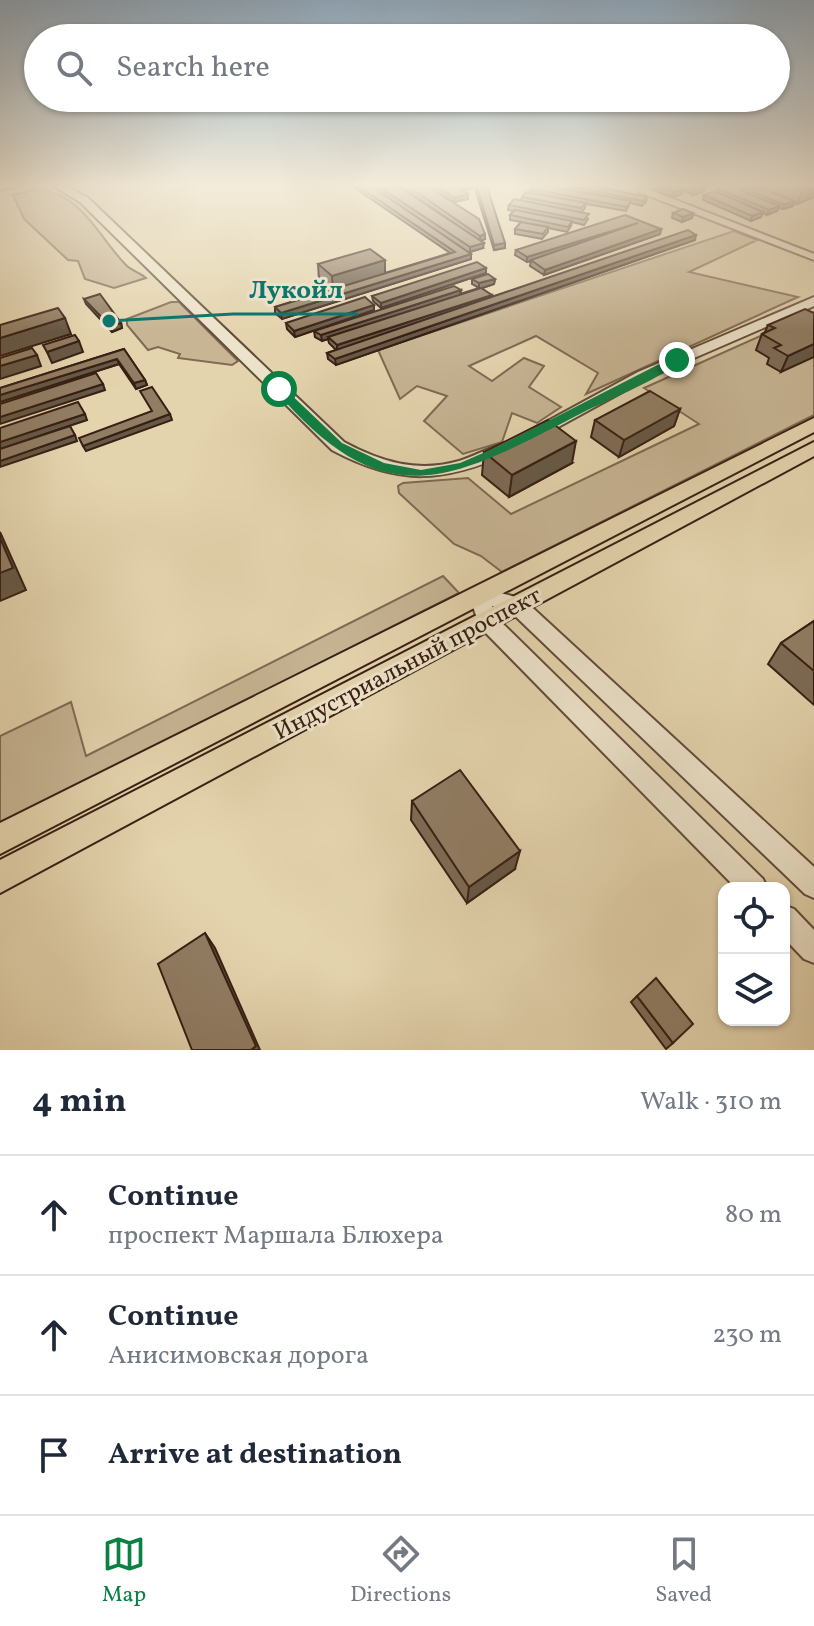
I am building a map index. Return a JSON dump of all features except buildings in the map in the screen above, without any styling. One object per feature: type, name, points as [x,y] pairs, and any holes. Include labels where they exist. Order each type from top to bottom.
[{"type":"main road","name":"Индустриальный проспект","points":[[0,877],[814,424]]},
{"type":"main road","name":"Индустриальный проспект","points":[[0,839],[483,608],[516,605],[814,448]]},
{"type":"street","points":[[118,233],[338,446],[361,460],[421,474],[463,466],[501,450],[643,375],[814,301]]},
{"type":"street","points":[[752,233],[814,257]]},
{"type":"street","points":[[516,605],[814,885]]},
{"type":"street","points":[[483,608],[748,882]]},
{"type":"street","points":[[790,925],[814,949]]},
{"type":"shaded area","points":[[39,233],[100,233],[125,264],[146,278],[114,288],[85,279],[78,261],[68,260]]},
{"type":"shaded area","points":[[728,233],[739,233],[757,240],[689,272],[798,297],[586,394],[598,373],[536,336],[469,366],[492,381],[524,358],[544,366],[529,387],[561,407],[537,423],[512,413],[502,442],[463,454],[424,421],[447,396],[417,386],[400,399],[378,350]]},
{"type":"shaded area","points":[[171,302],[179,302],[238,361],[232,365],[178,358],[180,354],[158,347],[148,350],[127,325],[127,319]]},
{"type":"shaded area","points":[[814,312],[814,415],[502,572],[481,556],[454,544],[399,493],[398,486],[403,483],[468,478],[511,514],[699,424],[644,388]]},
{"type":"shaded area","points":[[443,576],[459,593],[0,824],[0,736],[71,702],[86,756]]},
{"type":"place","name":"Лукойл","points":[[109,321]]},
{"type":"route","points":[[279,389],[338,446],[361,460],[421,474],[463,466],[501,450],[609,392],[677,360]]}]
